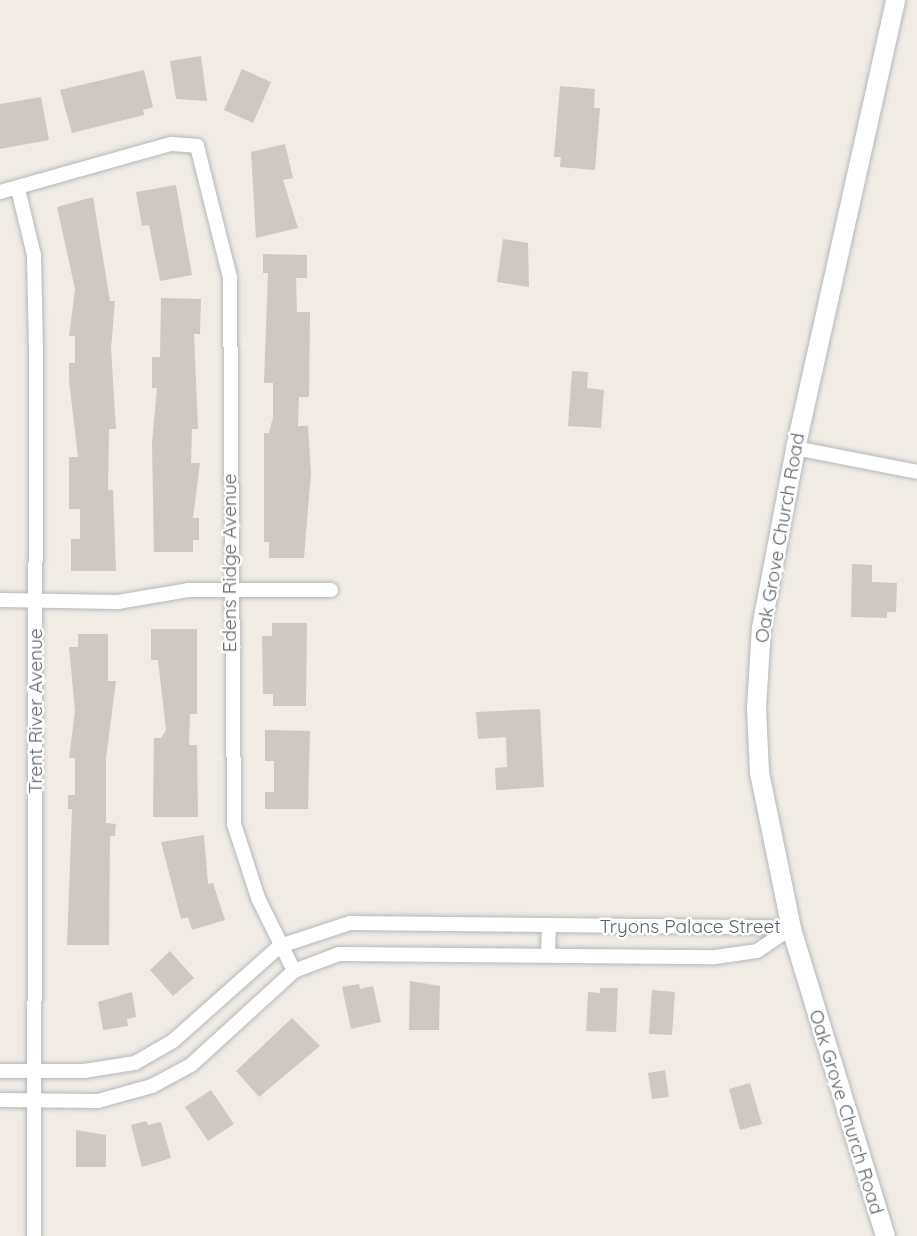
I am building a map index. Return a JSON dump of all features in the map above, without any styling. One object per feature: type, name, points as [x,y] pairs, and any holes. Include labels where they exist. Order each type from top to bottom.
[{"type":"main road","name":"Oak Grove Church Road","points":[[885,1236],[791,928],[759,772],[756,708],[761,627],[795,447],[895,0]]},
{"type":"street","name":"Edens Ridge Avenue","points":[[18,189],[171,144],[197,146],[230,277],[230,592],[234,824],[243,862],[279,946],[294,971]]},
{"type":"street","points":[[0,192],[18,189]]},
{"type":"street","name":"Trent River Avenue","points":[[18,189],[34,255],[34,1236]]},
{"type":"street","points":[[795,447],[917,472]]},
{"type":"street","points":[[0,600],[118,602],[188,590],[331,590]]},
{"type":"street","name":"Tryons Palace Street","points":[[0,1071],[35,1072],[135,1063],[173,1041],[279,946],[350,923],[791,928]]},
{"type":"street","points":[[548,925],[548,953]]},
{"type":"street","name":"Tryons Palace Street","points":[[0,1100],[108,1100],[152,1086],[191,1065],[294,971],[366,950],[715,957],[757,951],[791,928]]},
{"type":"building","points":[[201,56],[207,101],[176,99],[170,61]]},
{"type":"building","points":[[242,69],[271,82],[253,123],[224,110]]},
{"type":"building","points":[[144,70],[153,107],[143,110],[144,115],[72,133],[60,90]]},
{"type":"building","points":[[560,86],[595,89],[594,108],[600,108],[595,170],[560,167],[561,157],[554,157]]},
{"type":"building","points":[[41,97],[49,140],[0,149],[0,104]]},
{"type":"building","points":[[285,144],[293,178],[283,180],[298,228],[256,238],[251,152]]},
{"type":"building","points":[[176,185],[192,275],[160,281],[149,225],[142,226],[136,192]]},
{"type":"building","points":[[93,197],[110,301],[115,301],[111,348],[116,429],[109,429],[108,490],[113,490],[116,571],[71,571],[71,539],[80,539],[80,509],[69,509],[69,457],[78,457],[69,381],[69,363],[75,363],[75,336],[69,336],[75,289],[57,207]]},
{"type":"building","points":[[503,239],[528,243],[529,287],[497,282]]},
{"type":"building","points":[[263,254],[307,255],[307,278],[296,278],[297,312],[310,312],[309,397],[299,397],[298,426],[308,426],[311,473],[304,558],[269,558],[269,542],[264,542],[264,433],[269,433],[273,417],[273,383],[264,383],[268,273],[263,273]]},
{"type":"building","points":[[161,298],[201,299],[200,334],[194,334],[198,429],[192,429],[191,463],[200,463],[193,518],[199,518],[199,540],[193,540],[193,552],[154,552],[152,443],[157,388],[152,388],[152,357],[160,357]]},
{"type":"building","points":[[572,371],[588,372],[587,388],[604,390],[601,428],[568,426]]},
{"type":"building","points":[[852,564],[872,565],[872,582],[897,583],[896,612],[887,612],[887,618],[851,617]]},
{"type":"building","points":[[272,623],[307,623],[306,706],[273,706],[273,694],[263,694],[262,636],[272,636]]},
{"type":"building","points":[[151,629],[197,629],[197,714],[190,714],[189,745],[197,745],[198,817],[153,817],[154,738],[161,738],[166,730],[158,660],[151,660]]},
{"type":"building","points":[[78,634],[108,634],[108,681],[116,681],[106,758],[106,823],[116,824],[115,836],[110,836],[109,945],[67,945],[72,809],[68,809],[68,795],[75,795],[75,758],[69,758],[75,711],[69,647],[78,647]]},
{"type":"building","points":[[540,709],[544,787],[496,790],[495,768],[507,767],[506,737],[478,739],[476,712]]},
{"type":"building","points":[[265,730],[310,731],[308,809],[265,809],[265,792],[274,792],[274,761],[265,761]]},
{"type":"building","points":[[204,835],[208,884],[213,883],[225,920],[192,930],[188,917],[181,919],[161,842]]},
{"type":"building","points":[[170,951],[194,978],[173,996],[150,970]]},
{"type":"building","points":[[410,981],[440,986],[439,1030],[409,1030]]},
{"type":"building","points":[[359,984],[360,989],[373,986],[381,1022],[351,1029],[342,987]]},
{"type":"building","points":[[600,988],[618,988],[616,1032],[586,1031],[588,992],[600,993]]},
{"type":"building","points":[[652,990],[675,992],[672,1035],[649,1034]]},
{"type":"building","points":[[132,992],[136,1017],[127,1019],[128,1026],[103,1030],[98,1002]]},
{"type":"building","points":[[292,1018],[320,1046],[259,1097],[236,1071]]},
{"type":"building","points":[[665,1070],[669,1097],[652,1099],[648,1073]]},
{"type":"building","points":[[750,1083],[762,1124],[740,1130],[729,1089]]},
{"type":"building","points":[[211,1090],[234,1124],[208,1141],[185,1107]]},
{"type":"building","points":[[146,1121],[148,1125],[161,1122],[171,1158],[142,1167],[131,1125]]},
{"type":"building","points":[[76,1130],[106,1135],[106,1167],[76,1167]]}]
